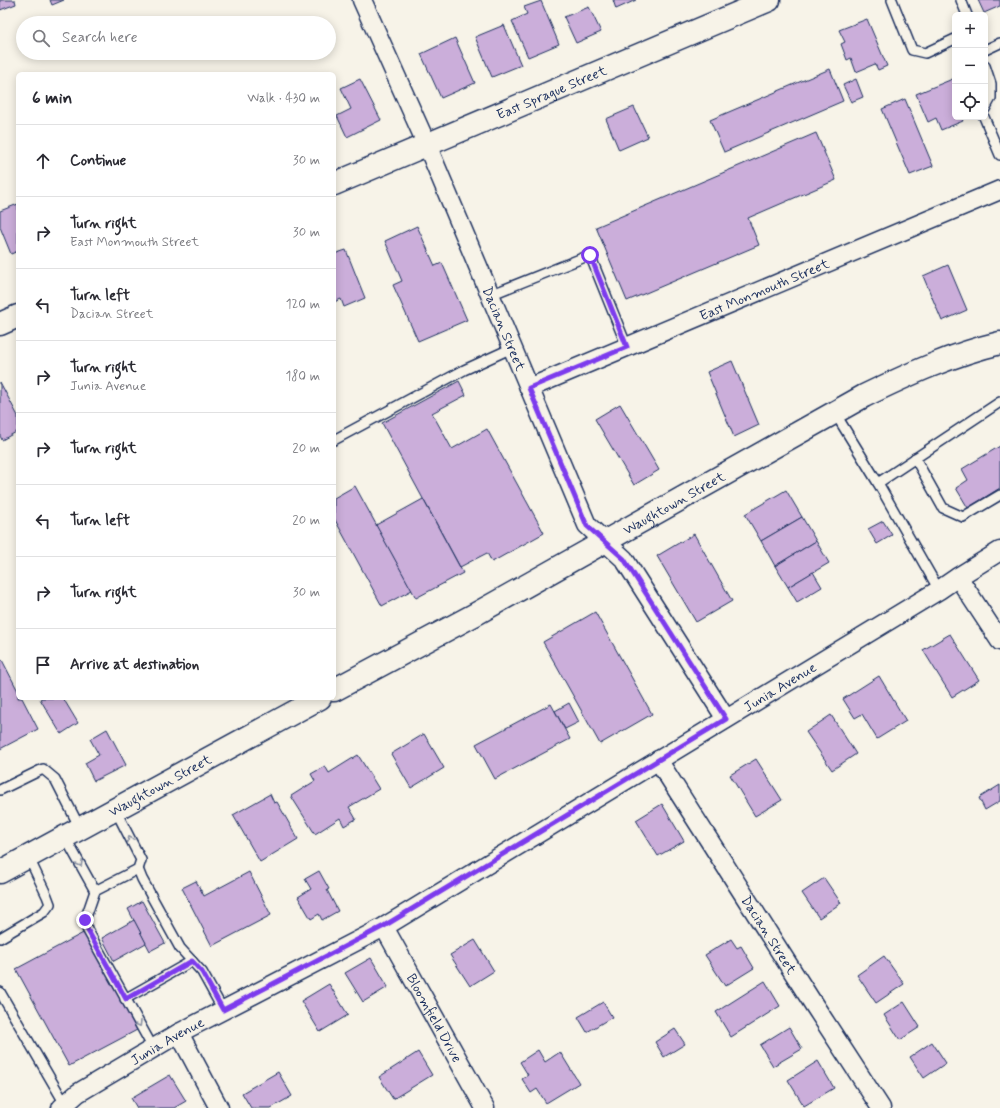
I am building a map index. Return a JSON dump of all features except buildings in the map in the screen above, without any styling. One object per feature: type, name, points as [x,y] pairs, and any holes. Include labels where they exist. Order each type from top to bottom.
[{"type":"main road","name":"East Sprague Street","points":[[336,183],[769,0]]},
{"type":"main road","points":[[0,324],[16,317]]},
{"type":"main road","name":"Waughtown Street","points":[[336,689],[474,615],[864,396],[925,368],[957,356],[1000,343]]},
{"type":"main road","name":"Waughtown Street","points":[[0,872],[316,700]]},
{"type":"street","name":"Dacian Street","points":[[362,0],[427,145],[587,526],[624,559],[726,719]]},
{"type":"street","name":"East Monmouth Street","points":[[529,388],[1000,190]]},
{"type":"street","name":"Junia Avenue","points":[[63,1106],[78,1093],[179,1033],[384,926],[939,590],[1000,551]]},
{"type":"street","points":[[958,577],[1000,641]]},
{"type":"street","name":"Dacian Street","points":[[658,760],[881,1108]]},
{"type":"street","name":"Bloomfield Drive","points":[[384,926],[485,1108]]},
{"type":"street","points":[[179,1033],[219,1108]]},
{"type":"lane","points":[[892,0],[912,50],[925,53],[952,40]]},
{"type":"lane","points":[[961,0],[966,12]]},
{"type":"lane","points":[[988,49],[1000,44]]},
{"type":"lane","points":[[988,75],[991,84],[991,98],[988,104]]},
{"type":"lane","points":[[985,120],[1000,156]]},
{"type":"lane","points":[[490,295],[590,255],[627,347]]},
{"type":"lane","points":[[336,439],[464,370],[512,348]]},
{"type":"lane","points":[[878,483],[1000,402]]},
{"type":"lane","points":[[835,413],[878,483],[939,590]]},
{"type":"lane","points":[[916,458],[943,508],[963,517],[1000,495]]},
{"type":"lane","points":[[0,790],[43,769],[55,778],[72,832],[95,891],[85,920],[87,929],[153,1048]]},
{"type":"lane","points":[[115,809],[141,860],[138,869],[142,879],[180,948],[202,972],[223,1010]]},
{"type":"lane","points":[[0,938],[44,912],[50,904],[28,856]]},
{"type":"lane","points":[[95,891],[138,869]]},
{"type":"lane","points":[[126,999],[192,961]]},
{"type":"lane","points":[[0,992],[63,1106]]},
{"type":"route","points":[[85,920],[87,929],[126,999],[192,961],[202,972],[223,1010],[384,926],[726,719],[624,559],[587,526],[529,388],[627,347],[590,255]]}]
